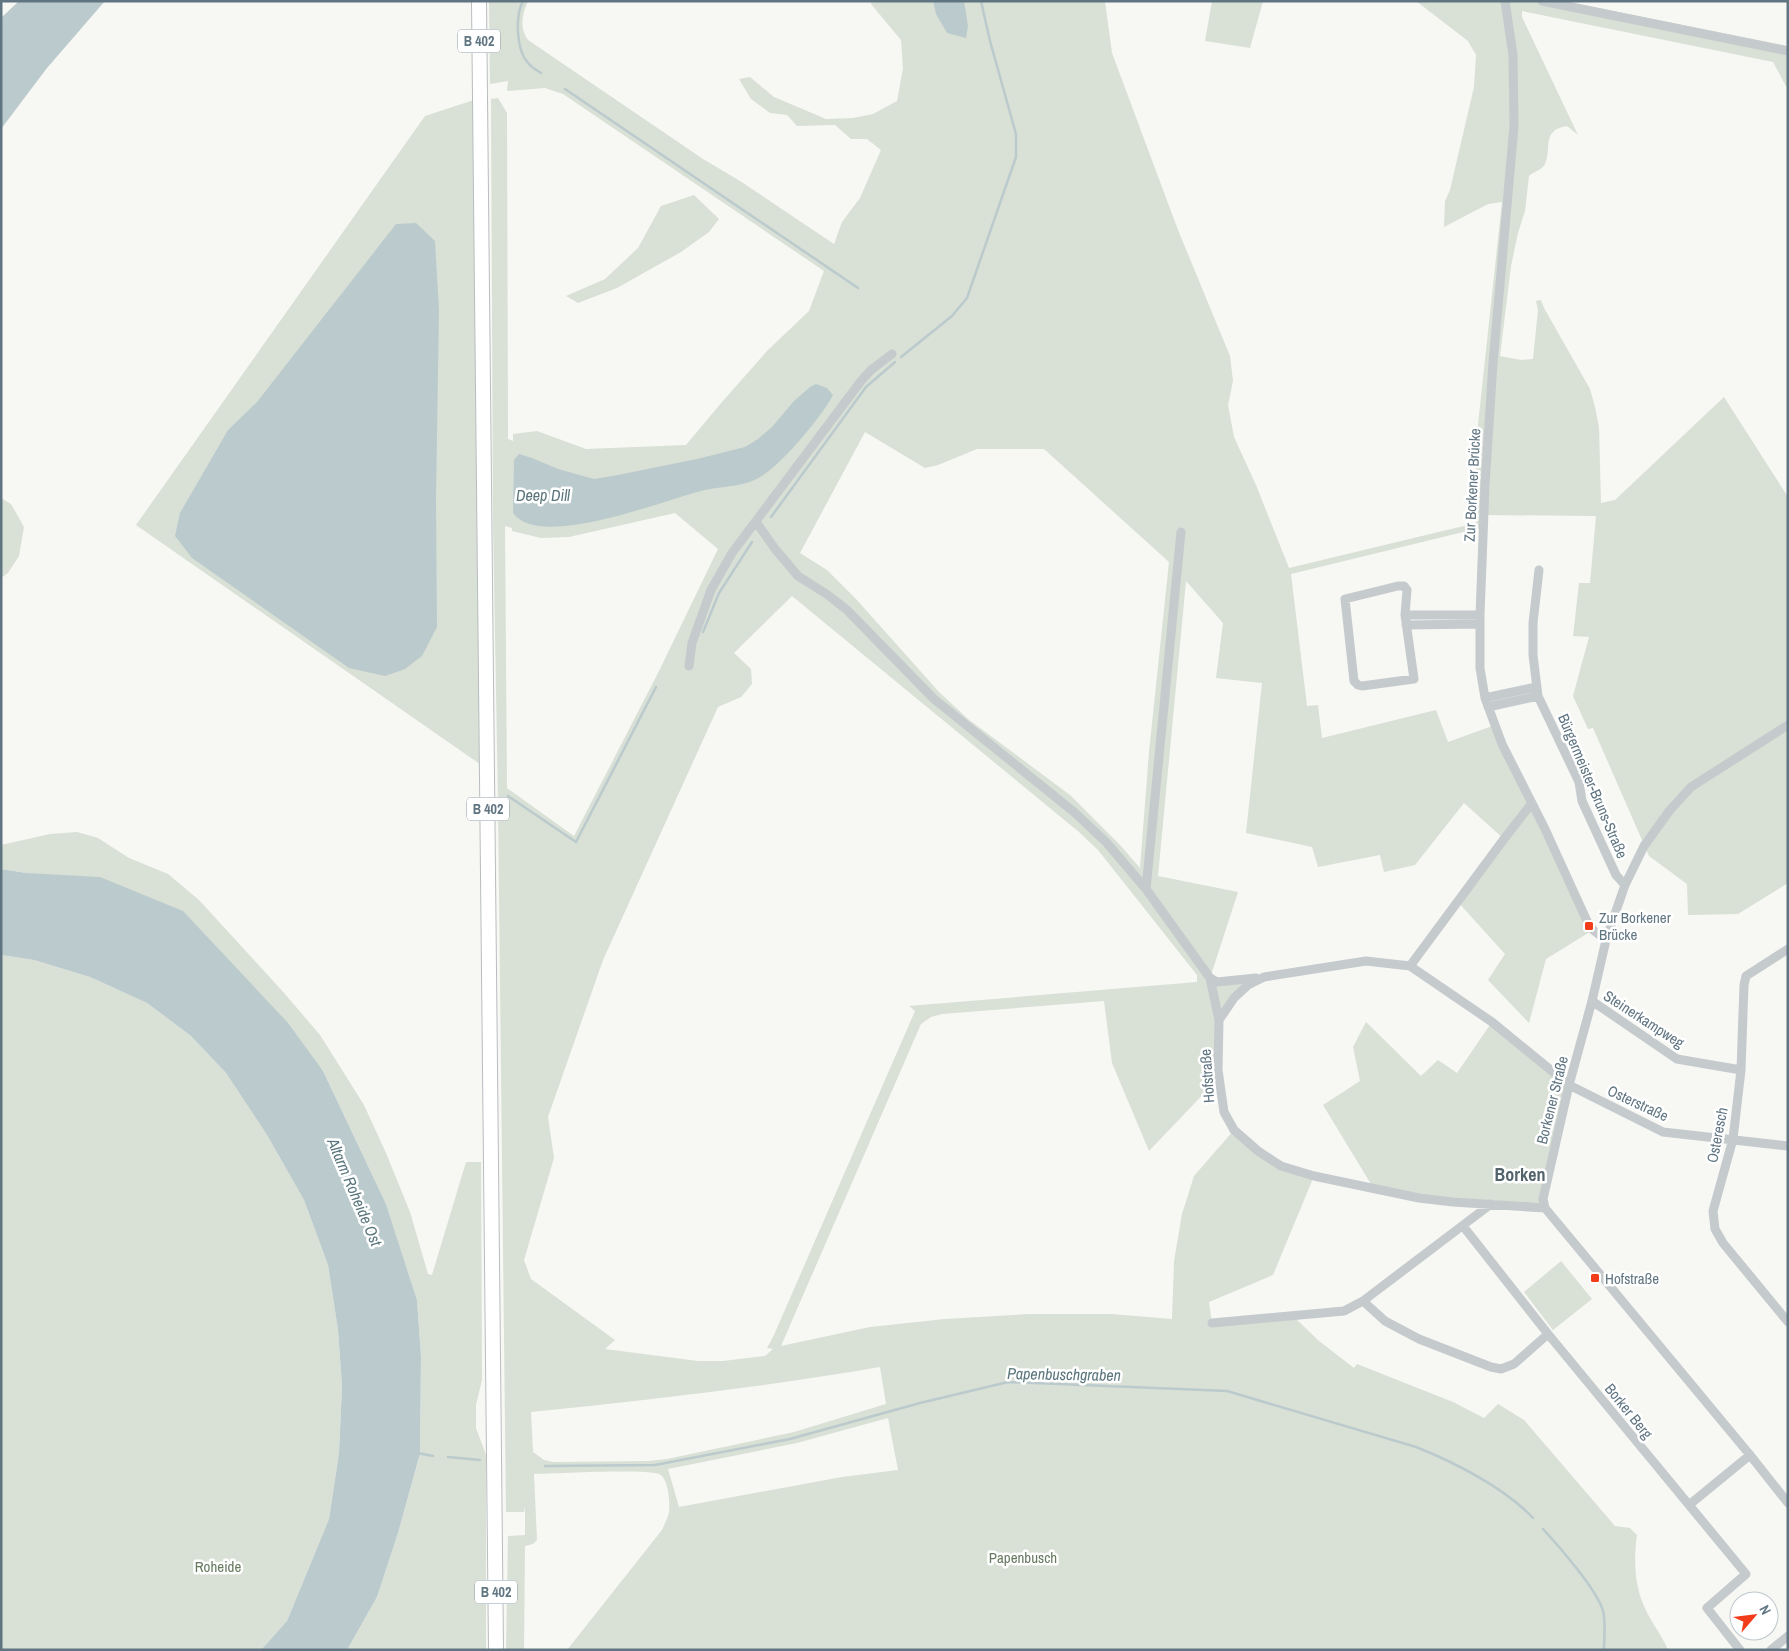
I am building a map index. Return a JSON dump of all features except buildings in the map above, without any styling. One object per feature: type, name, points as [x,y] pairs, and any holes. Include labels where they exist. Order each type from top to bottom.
[{"type":"main road","name":"B 402","points":[[479,1],[496,1650]]},
{"type":"street","name":"Zur Borkener Brücke","points":[[1505,1],[1513,55],[1514,126],[1493,363],[1485,485],[1480,668],[1485,698],[1502,744],[1532,803],[1586,921],[1593,930],[1606,940]]},
{"type":"street","points":[[1542,1],[1788,50]]},
{"type":"street","points":[[689,666],[692,643],[712,590],[732,553],[861,381],[892,354]]},
{"type":"street","points":[[756,522],[798,576],[847,610],[934,699],[1074,812],[1106,842],[1146,889],[1210,978],[1217,982],[1264,977],[1366,961],[1410,966],[1492,1022],[1569,1085]]},
{"type":"street","points":[[1146,889],[1181,532]]},
{"type":"street","name":"Bürgermeister-Bruns-Straße","points":[[1539,570],[1533,624],[1533,655],[1538,696],[1579,782],[1582,801],[1616,875],[1625,886]]},
{"type":"street","points":[[1404,586],[1406,590],[1406,620],[1414,679],[1358,685],[1354,681],[1345,599],[1404,586]]},
{"type":"street","points":[[1406,620],[1480,620]]},
{"type":"street","points":[[1485,698],[1536,687]]},
{"type":"street","points":[[1488,707],[1538,696]]},
{"type":"street","name":"Borkener Straße","points":[[1545,1208],[1543,1198],[1569,1085],[1592,1001],[1606,940],[1625,886],[1644,846],[1670,810],[1691,787],[1788,725]]},
{"type":"street","points":[[1410,966],[1532,803]]},
{"type":"street","name":"Osteresch","points":[[1788,949],[1746,976],[1744,985],[1741,1070],[1732,1139],[1713,1211],[1715,1228],[1723,1244],[1788,1322]]},
{"type":"street","points":[[1219,1020],[1234,998],[1248,985],[1264,977]]},
{"type":"street","name":"Hofstraße","points":[[1210,978],[1219,1020],[1218,1070],[1224,1112],[1234,1130],[1258,1151],[1281,1166],[1314,1176],[1419,1198],[1545,1208]]},
{"type":"street","name":"Steinerkampweg","points":[[1592,1001],[1677,1059],[1741,1070]]},
{"type":"street","name":"Osterstraße","points":[[1569,1085],[1663,1132],[1788,1146]]},
{"type":"street","points":[[1212,1323],[1344,1311],[1363,1301],[1491,1204]]},
{"type":"street","points":[[1545,1208],[1788,1503]]},
{"type":"street","name":"Borker Berg","points":[[1463,1226],[1548,1334],[1746,1574],[1707,1608],[1740,1650]]},
{"type":"street","points":[[1363,1301],[1385,1321],[1419,1339],[1491,1367],[1501,1369],[1514,1364],[1548,1334]]},
{"type":"street","points":[[1689,1505],[1750,1455]]},
{"type":"street","points":[[1771,1650],[1788,1636]]},
{"type":"green space","name":"Papenbusch","points":[[489,1],[528,1],[524,11],[522,26],[528,40],[703,159],[740,181],[834,244],[842,222],[860,198],[881,150],[867,139],[851,139],[835,125],[797,126],[787,115],[770,113],[751,99],[739,79],[750,77],[774,97],[826,119],[853,118],[873,114],[897,101],[903,69],[901,40],[871,4],[871,1],[1105,1],[1112,53],[1178,230],[1230,356],[1233,381],[1228,405],[1234,437],[1256,485],[1289,568],[1476,523],[1476,443],[1502,202],[1488,204],[1444,227],[1445,201],[1450,190],[1474,87],[1476,55],[1468,41],[1416,1],[1564,1],[1788,46],[1788,90],[1773,62],[1522,11],[1522,17],[1578,135],[1567,126],[1554,131],[1550,136],[1545,164],[1529,176],[1525,211],[1511,266],[1500,356],[1521,360],[1533,359],[1538,310],[1536,301],[1541,300],[1590,389],[1599,427],[1601,503],[1615,500],[1724,397],[1788,497],[1788,883],[1738,914],[1688,915],[1687,884],[1649,856],[1593,728],[1588,729],[1573,696],[1589,637],[1573,636],[1579,583],[1590,583],[1596,516],[1484,515],[1484,527],[1291,574],[1307,706],[1318,705],[1322,738],[1436,710],[1448,742],[1495,725],[1593,930],[1546,959],[1529,1023],[1488,980],[1505,954],[1458,902],[1504,839],[1464,803],[1415,865],[1384,872],[1380,855],[1318,867],[1312,847],[1246,833],[1262,683],[1216,678],[1223,623],[1186,581],[1158,876],[1238,892],[1210,978],[1264,977],[1248,985],[1219,1019],[1218,1070],[1211,1086],[1149,1151],[1112,1063],[1104,1001],[942,1014],[931,1017],[921,1024],[781,1346],[870,1327],[945,1319],[1029,1314],[1111,1314],[1172,1319],[1174,1261],[1182,1214],[1194,1176],[1234,1130],[1258,1151],[1314,1176],[1273,1275],[1209,1302],[1212,1323],[1293,1316],[1319,1341],[1354,1368],[1357,1364],[1453,1402],[1484,1418],[1498,1404],[1524,1420],[1615,1526],[1630,1528],[1637,1535],[1635,1568],[1639,1593],[1647,1613],[1668,1650],[567,1650],[662,1530],[668,1514],[668,1493],[666,1482],[661,1475],[621,1472],[534,1474],[537,1540],[533,1544],[525,1546],[524,1650],[506,1650],[508,1536],[525,1535],[525,1507],[524,1512],[506,1512],[493,521],[491,99],[498,98],[507,113],[508,439],[513,441],[513,434],[537,431],[586,449],[686,445],[767,351],[809,311],[824,271],[563,94],[545,88],[507,91],[508,81],[490,84]],"holes":[[[865,432],[925,468],[938,465],[977,449],[1044,449],[1169,562],[1149,752],[1140,868],[1121,846],[1070,795],[968,719],[939,692],[856,599],[827,570],[800,553]],[[675,513],[718,549],[659,671],[574,836],[507,788],[505,526],[512,528],[512,531],[541,538],[569,537]],[[792,596],[1079,832],[1098,850],[1197,975],[1197,982],[909,1006],[915,1011],[767,1348],[773,1349],[765,1356],[723,1361],[698,1361],[605,1349],[615,1340],[531,1279],[524,1260],[554,1158],[548,1117],[603,960],[718,707],[741,697],[752,684],[751,669],[734,653]],[[880,1367],[886,1404],[794,1432],[667,1459],[553,1462],[544,1460],[533,1452],[531,1412],[793,1381]],[[888,1418],[898,1470],[842,1477],[679,1507],[668,1469],[797,1443]]]},
{"type":"green space","points":[[1212,1],[1263,1],[1250,48],[1205,41]]},
{"type":"green space","points":[[480,98],[487,769],[136,525],[425,116]]},
{"type":"green space","points":[[694,195],[719,219],[709,232],[681,252],[617,288],[578,303],[566,296],[605,279],[638,248],[661,206]]},
{"type":"green space","points":[[1,498],[11,504],[24,527],[19,556],[8,573],[1,578]]},
{"type":"green space","points":[[77,832],[98,838],[129,858],[168,874],[199,900],[320,1035],[364,1105],[386,1153],[410,1212],[428,1274],[432,1275],[466,1162],[481,1162],[482,1380],[476,1405],[476,1428],[486,1455],[486,1650],[347,1650],[377,1597],[398,1533],[420,1455],[421,1356],[417,1300],[386,1204],[323,1071],[26,873],[1,869],[1,845],[50,834]]},
{"type":"green space","name":"Roheide","points":[[1,955],[34,960],[90,977],[147,1003],[191,1036],[226,1073],[267,1135],[304,1200],[328,1265],[338,1330],[342,1386],[339,1453],[329,1519],[287,1621],[261,1650],[1,1650]]},
{"type":"green space","points":[[1366,1022],[1421,1076],[1438,1060],[1457,1073],[1492,1022],[1569,1085],[1545,1208],[1374,1189],[1323,1105],[1360,1081],[1353,1047]]},
{"type":"green space","points":[[1561,1261],[1592,1299],[1553,1330],[1524,1292]]},
{"type":"water","points":[[19,1],[105,1],[47,68],[1,129],[1,18]]},
{"type":"water","points":[[933,1],[964,1],[968,26],[966,38],[947,33],[936,14]]},
{"type":"water","points":[[416,223],[435,241],[439,310],[436,499],[437,627],[422,656],[405,669],[385,676],[349,668],[192,558],[175,536],[180,513],[228,430],[257,402],[396,224]]},
{"type":"water","name":"Deep Dill","points":[[816,384],[827,388],[833,395],[828,404],[803,437],[774,467],[759,478],[744,484],[705,490],[634,511],[575,525],[549,527],[527,523],[513,513],[514,460],[519,454],[558,469],[594,479],[697,459],[745,447],[758,439],[772,427],[794,401]]},
{"type":"water","name":"Altarm Roheide Ost","points":[[1,869],[26,873],[100,877],[183,911],[288,1023],[323,1071],[386,1204],[417,1300],[421,1356],[420,1454],[398,1533],[377,1597],[347,1650],[261,1650],[287,1621],[329,1519],[339,1453],[342,1386],[338,1330],[328,1265],[304,1200],[267,1135],[226,1073],[191,1036],[147,1003],[90,977],[34,960],[1,955]]},
{"type":"waterway","points":[[523,1],[520,7],[518,24],[519,42],[524,57],[529,64],[541,73]]},
{"type":"waterway","points":[[901,357],[952,316],[967,298],[1016,157],[1016,134],[981,1]]},
{"type":"waterway","points":[[565,89],[858,288]]},
{"type":"waterway","points":[[771,517],[866,387],[895,362]]},
{"type":"waterway","points":[[703,632],[719,593],[752,542]]},
{"type":"waterway","points":[[508,796],[576,842],[656,687]]},
{"type":"waterway","name":"Papenbuschgraben","points":[[545,1466],[655,1465],[790,1439],[920,1403],[1008,1382],[1227,1391],[1431,1453],[1494,1486],[1533,1518]]},
{"type":"waterway","name":"Papenbuschgraben","points":[[418,1453],[433,1456]]},
{"type":"waterway","name":"Papenbuschgraben","points":[[448,1457],[480,1460]]},
{"type":"waterway","name":"Papenbuschgraben","points":[[1543,1529],[1577,1568],[1600,1602],[1604,1620],[1604,1650]]},
{"type":"place","name":"Zur Borkener Brücke","points":[[1589,926]]},
{"type":"place","name":"Hofstraße","points":[[1595,1278]]},
{"type":"district","name":"Borken","points":[[1520,1174]]}]
